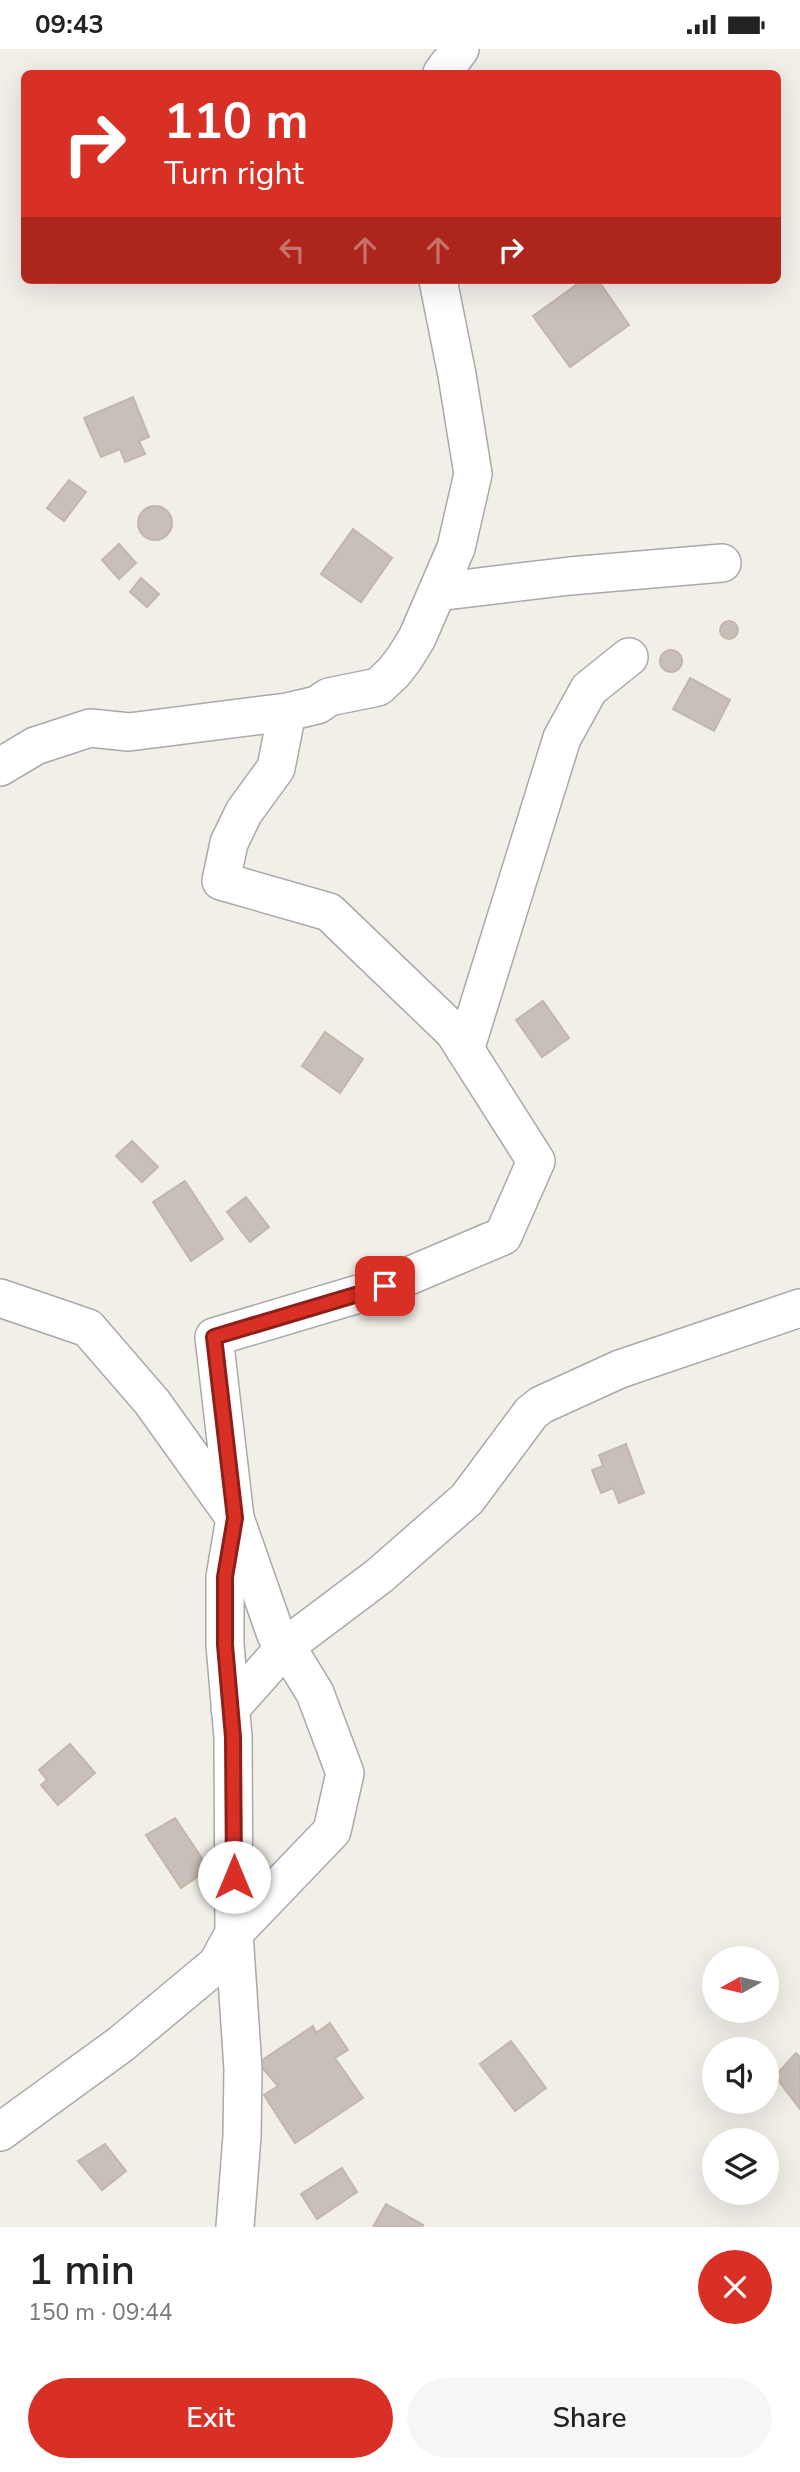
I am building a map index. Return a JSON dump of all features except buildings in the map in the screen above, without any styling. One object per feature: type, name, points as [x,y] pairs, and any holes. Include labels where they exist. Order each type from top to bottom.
[{"type":"street","points":[[444,70],[460,49]]},
{"type":"street","points":[[0,767],[35,746],[90,728],[129,732],[287,712],[317,705],[329,697],[378,687],[404,659],[417,638],[456,548],[473,474],[439,284]]},
{"type":"street","points":[[437,592],[570,576],[722,563]]},
{"type":"street","points":[[465,1050],[562,738],[589,689],[629,657]]},
{"type":"street","points":[[0,2132],[121,2044],[216,1964],[234,1933],[332,1831],[345,1773],[315,1693],[286,1646],[276,1635],[235,1518],[214,1337],[385,1286],[503,1236],[536,1161],[454,1033],[329,912],[221,881],[229,843],[244,812],[276,768],[287,712]]},
{"type":"street","points":[[0,1299],[88,1328],[152,1402],[235,1518],[225,1577],[225,1645],[236,1713],[234,1933],[243,2069],[242,2136],[235,2227]]},
{"type":"street","points":[[236,1713],[286,1646],[379,1576],[467,1499],[519,1427],[541,1405],[620,1369],[800,1308]]},
{"type":"route","points":[[234,1877],[233,1737],[225,1645],[225,1577],[235,1518],[214,1337],[385,1286]]}]
